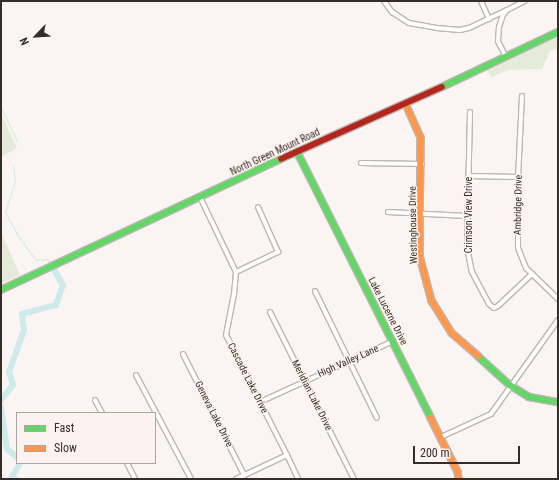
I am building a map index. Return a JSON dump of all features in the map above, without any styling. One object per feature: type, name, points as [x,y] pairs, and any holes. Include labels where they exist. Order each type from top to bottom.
[{"type":"street","points":[[384,1],[392,12],[409,23],[460,30],[469,28],[525,1]]},
{"type":"street","points":[[481,1],[489,19]]},
{"type":"street","points":[[506,57],[498,41],[498,33],[503,15],[507,10]]},
{"type":"street","name":"North Green Mount Road","points":[[1,290],[297,151],[406,104],[558,32]]},
{"type":"street","name":"Ambridge Drive","points":[[522,96],[518,177],[518,248],[524,264],[532,274],[558,299]]},
{"type":"street","name":"Westinghouse Drive","points":[[406,104],[421,138],[421,265],[432,301],[452,333],[510,385],[529,397],[558,402]]},
{"type":"street","name":"Crimson View Drive","points":[[470,112],[467,247],[469,263],[477,285],[488,304],[494,308],[532,274]]},
{"type":"street","name":"Lake Lucerne Drive","points":[[297,151],[441,437],[458,472],[459,479]]},
{"type":"street","points":[[361,163],[422,164]]},
{"type":"street","points":[[469,176],[518,177]]},
{"type":"street","points":[[200,197],[236,272],[278,252],[258,207]]},
{"type":"street","points":[[388,212],[467,216]]},
{"type":"street","name":"Cascade Lake Drive","points":[[236,272],[234,294],[226,335],[298,479]]},
{"type":"street","points":[[314,291],[378,418]]},
{"type":"street","name":"Meridian Lake Drive","points":[[270,312],[354,479]]},
{"type":"street","points":[[441,437],[491,414],[510,385],[558,320]]},
{"type":"street","name":"High Valley Lane","points":[[260,402],[392,341]]},
{"type":"street","name":"Geneva Lake Drive","points":[[183,354],[244,475]]},
{"type":"street","points":[[136,376],[155,412]]},
{"type":"street","points":[[95,400],[101,412]]},
{"type":"street","points":[[156,413],[191,479]]},
{"type":"street","points":[[236,479],[287,455]]},
{"type":"street","points":[[128,464],[135,479]]},
{"type":"green space","points":[[558,36],[558,48],[550,51],[542,69],[508,70],[492,77],[487,71]]},
{"type":"green space","points":[[1,113],[17,148],[1,157]]},
{"type":"green space","points":[[1,232],[20,275],[1,284]]},
{"type":"waterway","points":[[1,107],[17,141]]},
{"type":"waterway","points":[[5,211],[15,182],[13,166]]},
{"type":"waterway","points":[[5,212],[19,237],[36,260],[47,259],[51,264]]},
{"type":"waterway","points":[[1,400],[13,385],[9,372],[24,330],[22,314],[56,305],[63,285],[51,264]]},
{"type":"waterway","points":[[1,407],[7,449],[16,456]]},
{"type":"waterway","points":[[15,479],[12,477],[19,464]]},
{"type":"traffic: fast","points":[[442,87],[558,32]]},
{"type":"traffic: fast","points":[[297,151],[431,418]]},
{"type":"traffic: fast","points":[[1,290],[281,159]]},
{"type":"traffic: fast","points":[[478,356],[510,385],[529,397],[558,402]]},
{"type":"traffic: slow","points":[[406,104],[421,138],[420,256],[432,301],[452,333],[478,356]]},
{"type":"traffic: slow","points":[[431,418],[458,472],[459,479]]},
{"type":"traffic: jam","points":[[281,159],[442,87]]}]
